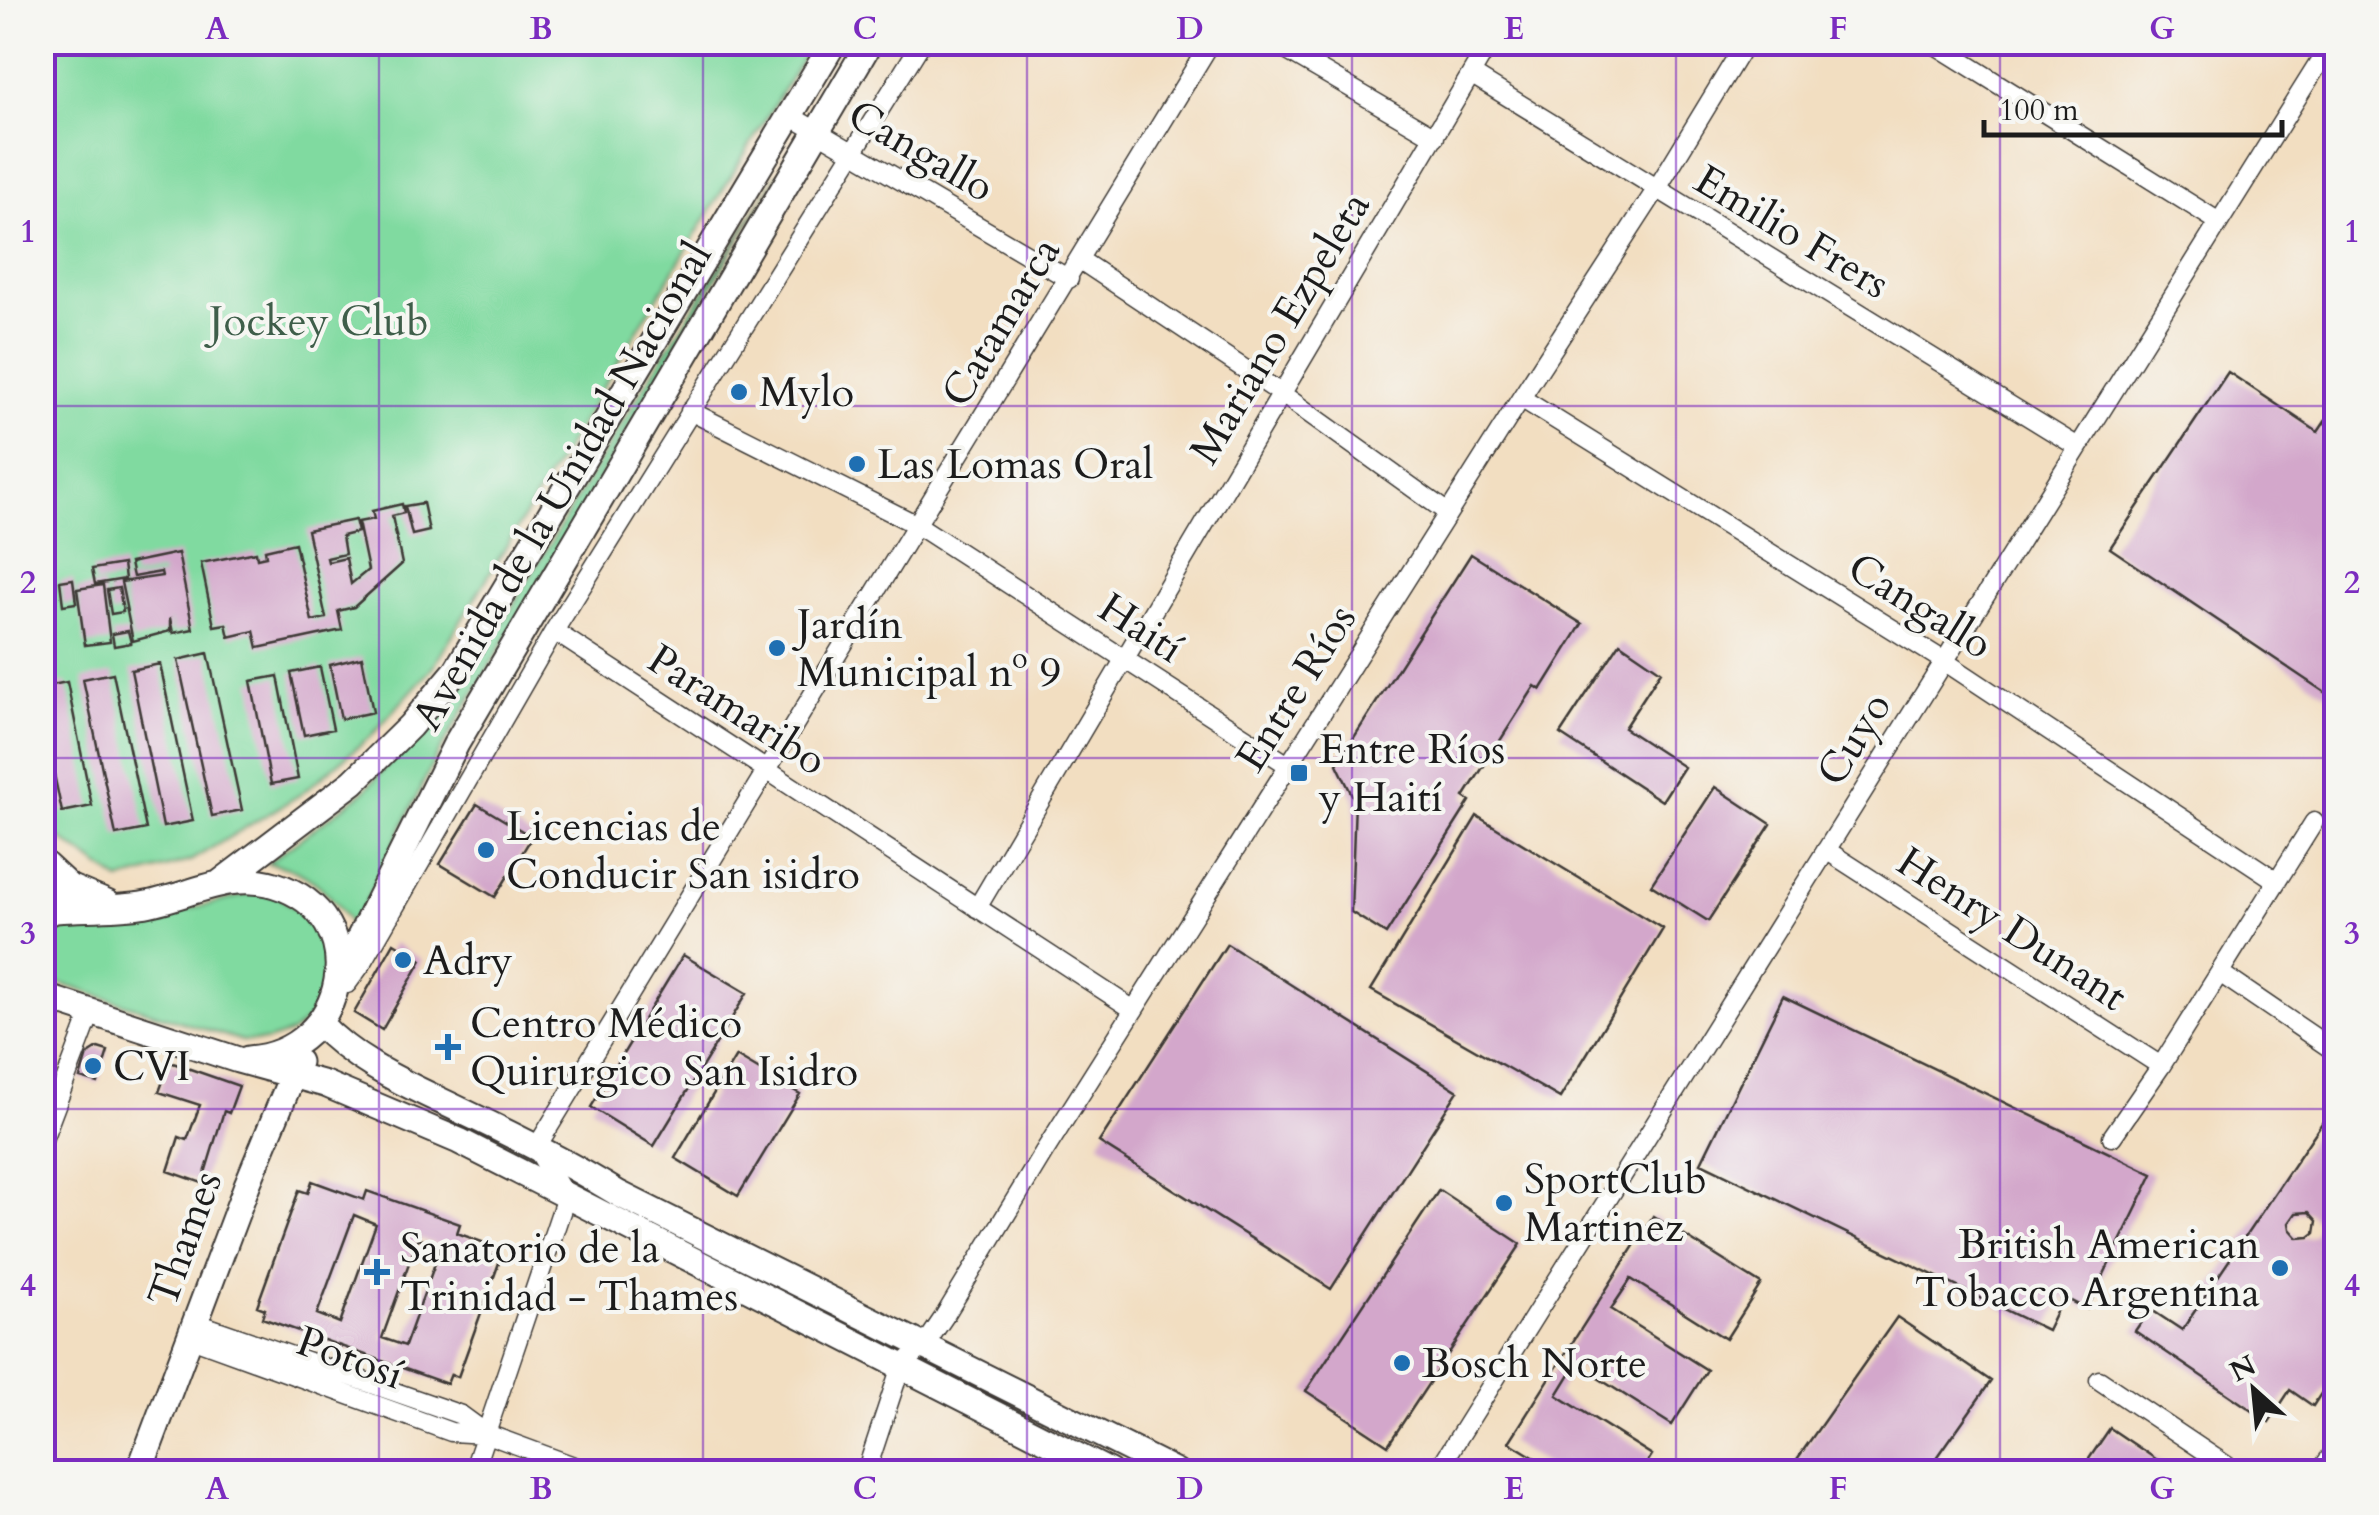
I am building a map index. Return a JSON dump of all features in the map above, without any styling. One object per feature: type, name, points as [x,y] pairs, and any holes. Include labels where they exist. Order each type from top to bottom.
[{"type":"main road","name":"Avenida de la Unidad Nacional","points":[[221,882],[353,782],[410,726],[456,671],[834,42]]},
{"type":"main road","name":"Avenida de la Unidad Nacional","points":[[318,1023],[456,744],[870,42]]},
{"type":"main road","points":[[42,862],[70,888]]},
{"type":"main road","points":[[42,914],[143,905],[221,882],[253,879],[279,886],[306,900],[326,922],[338,950],[339,979]]},
{"type":"main road","points":[[42,885],[70,888],[116,907]]},
{"type":"main road","points":[[42,996],[370,1101],[458,1141],[1109,1472]]},
{"type":"main road","points":[[238,1060],[268,1058],[296,1046],[318,1023],[356,1056],[618,1194],[1176,1472]]},
{"type":"main road","name":"Thames","points":[[139,1472],[292,1076],[318,1023]]},
{"type":"street","points":[[318,1023],[362,962],[554,632],[922,42]]},
{"type":"street","name":"Catamarca","points":[[536,1148],[1211,42]]},
{"type":"street","points":[[1272,42],[1435,137]]},
{"type":"street","name":"Mariano Ezpeleta","points":[[977,908],[1490,42]]},
{"type":"street","name":"Entre Ríos","points":[[901,1366],[925,1346],[1746,42]]},
{"type":"street","points":[[1931,42],[2220,222]]},
{"type":"street","name":"Cuyo","points":[[1437,1472],[2332,47]]},
{"type":"street","name":"Emilio Frers","points":[[1471,74],[2078,447]]},
{"type":"street","name":"Cangallo","points":[[789,115],[1068,279]]},
{"type":"street","points":[[1080,260],[1282,394],[1448,513]]},
{"type":"street","name":"Cangallo","points":[[1521,398],[1944,661],[2277,882]]},
{"type":"street","name":"Haití","points":[[690,410],[919,526],[1288,765]]},
{"type":"street","name":"Paramaribo","points":[[554,632],[1134,1010]]},
{"type":"street","points":[[2112,1137],[2314,822]]},
{"type":"street","name":"Henry Dunant","points":[[1826,850],[2161,1066]]},
{"type":"street","points":[[2220,974],[2336,1052]]},
{"type":"street","points":[[42,1142],[92,1010]]},
{"type":"street","points":[[473,1472],[566,1196],[536,1148]]},
{"type":"street","name":"Potosí","points":[[194,1330],[451,1432],[487,1434],[590,1472]]},
{"type":"street","points":[[866,1472],[901,1366]]},
{"type":"street","points":[[2099,1380],[2236,1472]]},
{"type":"street","points":[[2320,1472],[2336,1449]]},
{"type":"green space","name":"Jockey Club","points":[[43,43],[812,43],[433,667],[371,736],[301,794],[190,861],[120,881],[43,826]]},
{"type":"green space","points":[[778,173],[434,761],[353,929],[337,904],[308,877],[267,863],[361,794],[472,674],[648,380]]},
{"type":"green space","points":[[254,893],[278,896],[316,924],[331,971],[311,1017],[292,1033],[267,1041],[242,1041],[58,983],[43,973],[43,935],[49,929],[138,922]]},
{"type":"building","points":[[2228,372],[2318,432],[2336,405],[2336,700],[2110,548]]},
{"type":"building","points":[[423,503],[429,531],[412,535],[405,506]]},
{"type":"building","points":[[402,504],[404,513],[392,516],[402,564],[354,607],[338,611],[342,630],[258,648],[254,631],[229,637],[226,624],[214,626],[201,563],[256,552],[257,558],[266,556],[265,550],[295,543],[312,621],[326,618],[307,530],[355,520],[358,532],[342,536],[345,554],[327,558],[328,562],[346,558],[351,584],[368,570],[358,522],[374,519],[372,511]]},
{"type":"building","points":[[178,553],[193,629],[173,633],[170,618],[170,631],[133,641],[121,582],[162,576],[161,572],[133,577],[130,563]]},
{"type":"building","points":[[1471,554],[1582,624],[1541,690],[1535,686],[1464,797],[1470,801],[1386,934],[1351,912],[1355,801],[1337,764]]},
{"type":"building","points":[[123,564],[125,579],[95,584],[92,569]]},
{"type":"building","points":[[73,579],[76,603],[63,605],[60,581]]},
{"type":"building","points":[[103,585],[110,642],[85,645],[77,589]]},
{"type":"building","points":[[119,588],[123,612],[111,614],[107,590]]},
{"type":"building","points":[[128,631],[131,643],[114,646],[112,634]]},
{"type":"building","points":[[1620,643],[1661,671],[1624,728],[1684,767],[1662,801],[1560,734]]},
{"type":"building","points":[[208,653],[242,810],[212,816],[178,660]]},
{"type":"building","points":[[362,657],[373,712],[341,719],[330,665]]},
{"type":"building","points":[[160,664],[193,821],[163,827],[131,670]]},
{"type":"building","points":[[320,667],[333,729],[304,735],[291,673]]},
{"type":"building","points":[[113,673],[146,829],[116,835],[83,679]]},
{"type":"building","points":[[278,676],[298,779],[271,784],[251,681]]},
{"type":"building","points":[[67,682],[92,806],[62,812],[42,717],[42,687]]},
{"type":"building","points":[[1715,787],[1771,824],[1708,921],[1651,885]]},
{"type":"building","name":"Licencias de Conducir San isidro","points":[[477,804],[532,837],[495,897],[440,864]]},
{"type":"building","points":[[1477,816],[1663,929],[1560,1098],[1371,990]]},
{"type":"building","points":[[394,943],[422,960],[382,1030],[354,1013]]},
{"type":"building","points":[[1227,944],[1458,1091],[1331,1289],[1099,1142]]},
{"type":"building","points":[[683,955],[747,993],[654,1146],[591,1107]]},
{"type":"building","points":[[1783,996],[2153,1174],[2087,1309],[2063,1297],[2047,1330],[1701,1163]]},
{"type":"building","points":[[42,1015],[60,1019],[52,1052],[42,1049]]},
{"type":"building","name":"CVI","points":[[98,1048],[108,1051],[98,1083],[80,1078],[87,1055]]},
{"type":"building","points":[[736,1056],[800,1094],[738,1196],[675,1158]]},
{"type":"building","points":[[170,1062],[239,1086],[229,1113],[224,1111],[202,1183],[168,1171],[179,1137],[187,1140],[200,1105],[159,1092]]},
{"type":"building","name":"British American Tobacco Argentina","points":[[2328,1114],[2336,1120],[2336,1370],[2313,1406],[2290,1390],[2269,1422],[2135,1331],[2150,1309],[2182,1330]],"holes":[[[2309,1212],[2317,1221],[2310,1237],[2298,1238],[2290,1229],[2289,1223],[2296,1213]]]},
{"type":"building","points":[[312,1181],[364,1200],[367,1191],[460,1224],[457,1233],[496,1247],[493,1258],[500,1260],[458,1377],[451,1374],[447,1384],[262,1318],[265,1309],[257,1306],[299,1190],[308,1193]],"holes":[[[354,1215],[376,1224],[340,1323],[317,1314]],[[418,1238],[441,1247],[405,1346],[382,1338]]]},
{"type":"building","points":[[1439,1190],[1521,1244],[1388,1445],[1306,1391]]},
{"type":"building","points":[[1653,1216],[1761,1284],[1726,1339],[1631,1279],[1611,1309],[1707,1370],[1672,1425],[1576,1364],[1557,1395],[1652,1455],[1641,1472],[1558,1472],[1509,1442]]},
{"type":"building","points":[[1897,1317],[1991,1381],[1927,1472],[1788,1472]]},
{"type":"building","points":[[2110,1428],[2175,1472],[2080,1472]]},
{"type":"place","name":"Mylo","points":[[739,392]]},
{"type":"place","name":"Las Lomas Oral","points":[[857,464]]},
{"type":"place","name":"Jardín Municipal nº 9","points":[[777,648]]},
{"type":"place","name":"Entre Ríos y Haití","points":[[1299,773]]},
{"type":"place","name":"Licencias de Conducir San isidro","points":[[486,850]]},
{"type":"place","name":"Adry","points":[[403,960]]},
{"type":"place","name":"Centro Médico Quirurgico San Isidro","points":[[448,1047]]},
{"type":"place","name":"CVI","points":[[93,1066]]},
{"type":"place","name":"SportClub Martinez","points":[[1504,1203]]},
{"type":"place","name":"British American Tobacco Argentina","points":[[2280,1268]]},
{"type":"place","name":"Sanatorio de la Trinidad - Thames","points":[[377,1272]]},
{"type":"place","name":"Bosch Norte","points":[[1402,1363]]}]
